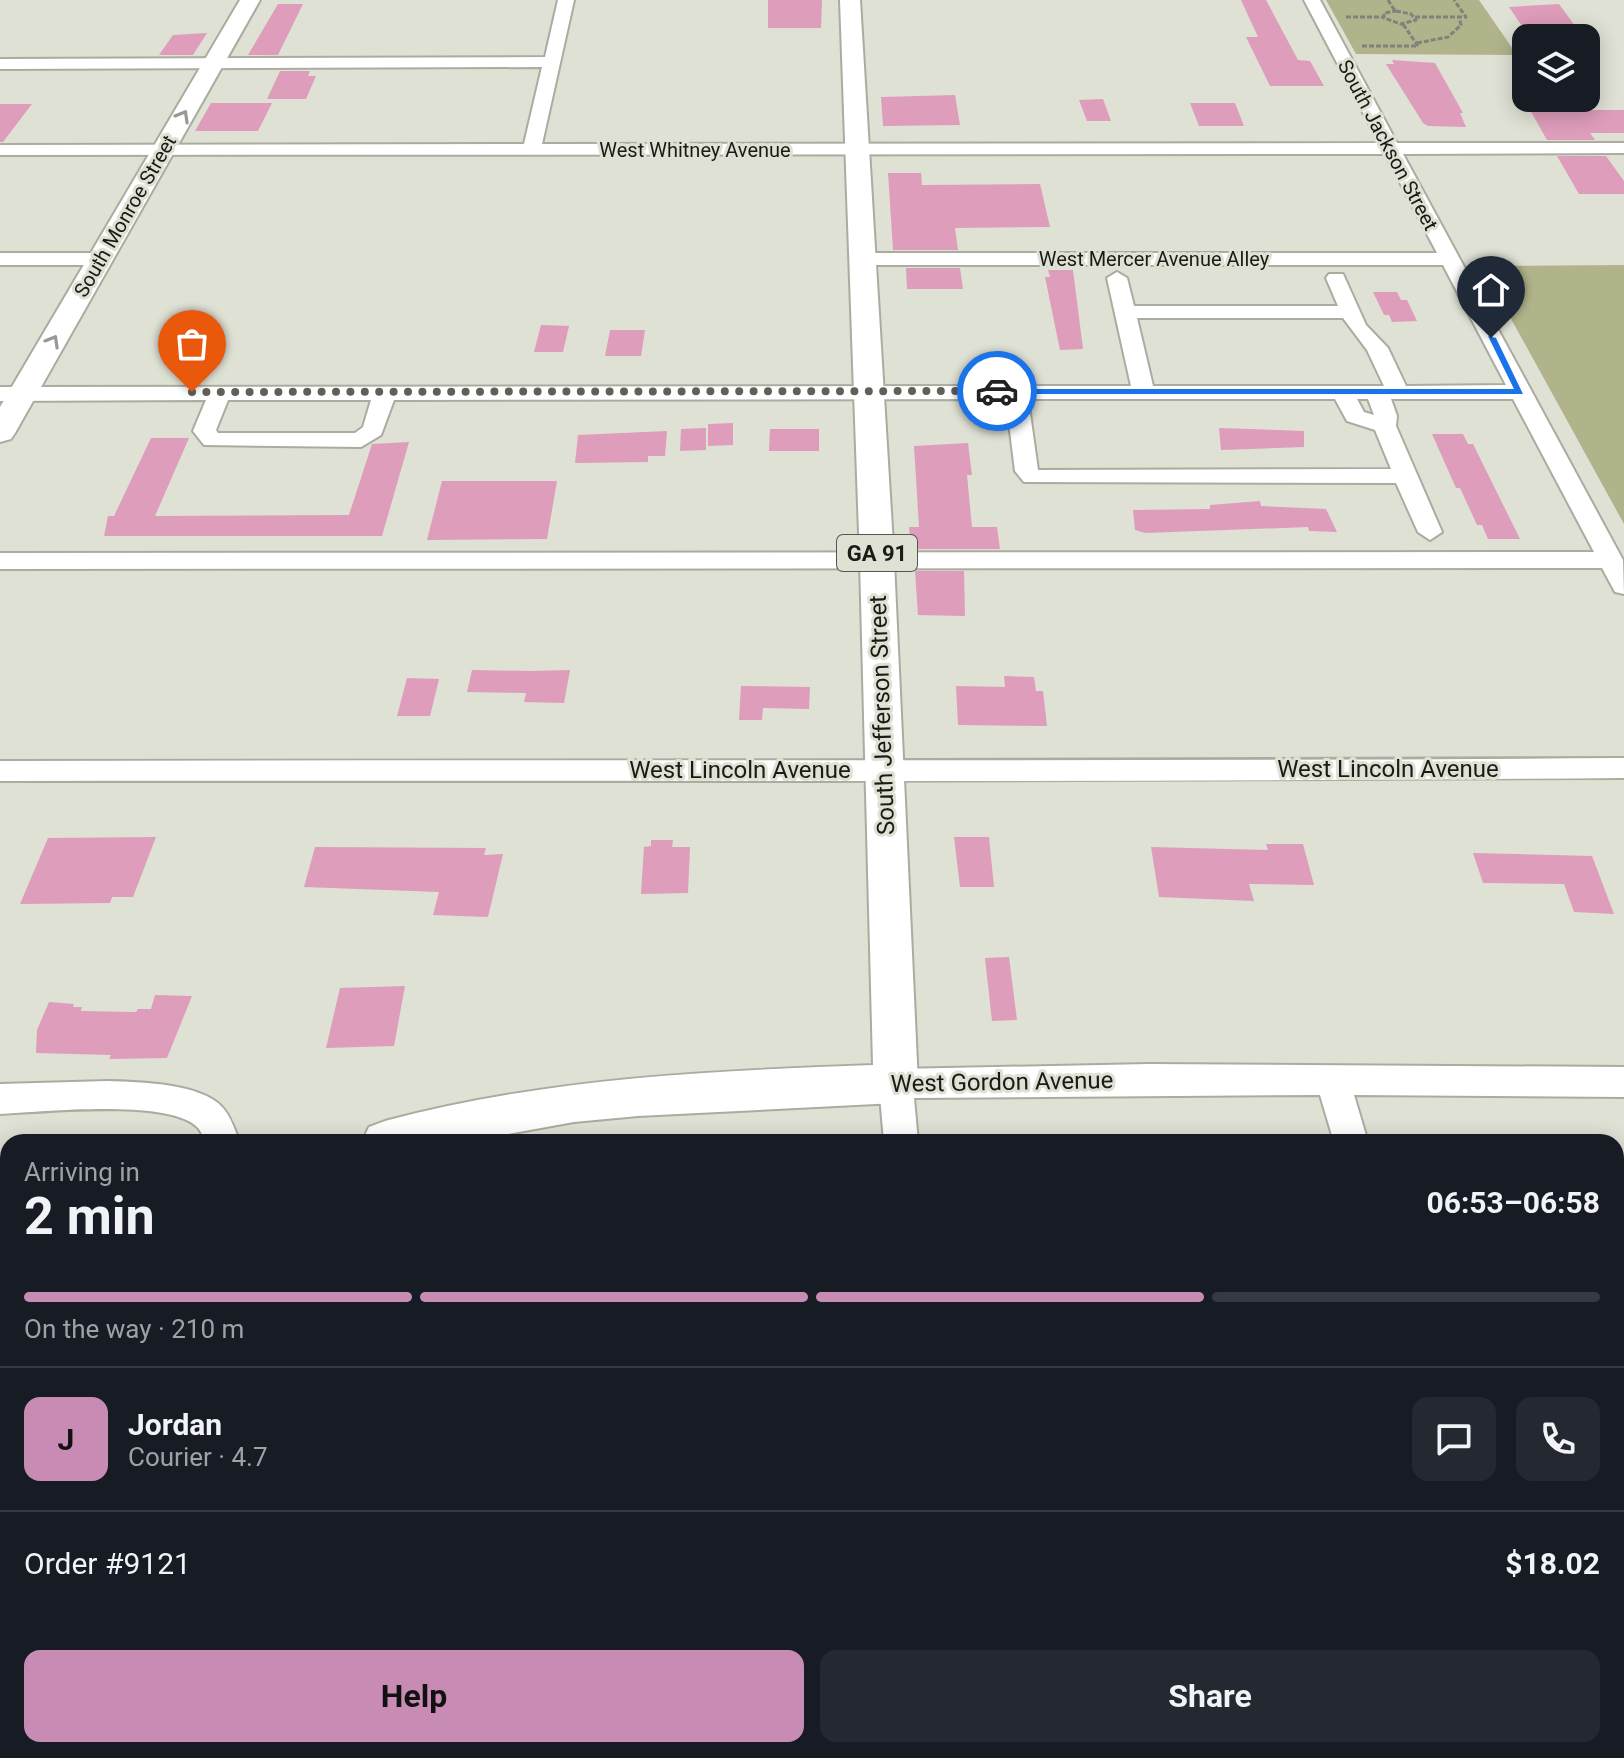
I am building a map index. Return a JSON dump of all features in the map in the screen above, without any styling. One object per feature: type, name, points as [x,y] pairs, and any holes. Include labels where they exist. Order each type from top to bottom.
[{"type":"main road","name":"South Monroe Street","points":[[0,433],[11,394],[100,259],[250,0]]},
{"type":"main road","name":"South Jefferson Street","points":[[850,0],[866,391],[877,561],[882,770],[896,1084]]},
{"type":"main road","name":"West Gordon Avenue","points":[[417,1134],[492,1115],[614,1097],[896,1084]]},
{"type":"street","points":[[532,150],[566,0]]},
{"type":"street","name":"South Jackson Street","points":[[1312,0],[1624,586]]},
{"type":"street","points":[[0,64],[551,62]]},
{"type":"street","name":"West Whitney Avenue","points":[[0,150],[1624,148]]},
{"type":"street","points":[[0,259],[100,259]]},
{"type":"street","name":"West Mercer Avenue Alley","points":[[861,259],[1448,259]]},
{"type":"street","points":[[1117,278],[1143,391]]},
{"type":"street","points":[[1336,278],[1357,327],[1377,348],[1387,392],[1385,426],[1430,532]]},
{"type":"street","points":[[1125,312],[1351,312]]},
{"type":"street","points":[[1016,391],[1027,471],[1032,477],[1405,476]]},
{"type":"street","points":[[221,392],[204,431],[212,440],[361,440],[373,430],[385,392]]},
{"type":"street","points":[[1342,392],[1355,416],[1385,426]]},
{"type":"street","points":[[11,394],[1520,392]]},
{"type":"street","points":[[0,561],[1611,560]]},
{"type":"street","name":"West Lincoln Avenue","points":[[0,771],[882,770],[978,773],[1624,768]]},
{"type":"street","points":[[1333,1080],[1349,1134]]},
{"type":"street","name":"West Gordon Avenue","points":[[896,1084],[1333,1080],[1624,1082]]},
{"type":"street","name":"South Jefferson Street","points":[[896,1084],[900,1134]]},
{"type":"street","points":[[0,1099],[147,1097],[187,1104],[210,1116],[219,1134]]},
{"type":"path","points":[[1388,0],[1395,11],[1415,17],[1466,17],[1454,0]]},
{"type":"path","points":[[1383,17],[1395,11]]},
{"type":"path","points":[[1346,17],[1383,17],[1403,24],[1414,22],[1415,17]]},
{"type":"path","points":[[1416,43],[1453,34],[1461,25],[1459,17]]},
{"type":"path","points":[[1362,46],[1418,46],[1403,24]]},
{"type":"green space","points":[[1326,0],[1479,0],[1512,48],[1512,55],[1356,54]]},
{"type":"green space","points":[[1624,265],[1624,524],[1482,266]]},
{"type":"building","points":[[768,0],[822,0],[821,28],[768,28]]},
{"type":"building","points":[[1241,0],[1266,0],[1298,60],[1310,61],[1324,86],[1270,86],[1246,37],[1258,37]]},
{"type":"building","points":[[278,4],[303,4],[278,55],[248,55]]},
{"type":"building","points":[[1559,4],[1574,24],[1521,24],[1509,7]]},
{"type":"building","points":[[207,33],[193,55],[159,55],[173,35]]},
{"type":"building","points":[[1392,60],[1435,63],[1463,113],[1460,113],[1466,127],[1428,126],[1423,123],[1386,64],[1394,64]]},
{"type":"building","points":[[280,71],[310,71],[308,76],[316,76],[306,99],[267,99]]},
{"type":"building","points":[[955,95],[960,125],[883,126],[881,97]]},
{"type":"building","points":[[1103,99],[1111,121],[1087,121],[1079,100]]},
{"type":"building","points":[[211,103],[272,103],[258,131],[195,131]]},
{"type":"building","points":[[1190,103],[1235,103],[1244,126],[1199,126]]},
{"type":"building","points":[[0,104],[32,104],[3,142],[0,142]]},
{"type":"building","points":[[1624,110],[1624,133],[1590,133],[1595,140],[1547,140],[1531,112]]},
{"type":"building","points":[[1557,156],[1606,156],[1624,181],[1624,194],[1579,194]]},
{"type":"building","points":[[888,173],[921,173],[922,185],[1040,184],[1050,227],[955,228],[958,250],[893,250]]},
{"type":"building","points":[[906,268],[960,268],[963,289],[907,289]]},
{"type":"building","points":[[1048,270],[1073,270],[1083,349],[1060,350],[1045,277],[1050,277]]},
{"type":"building","points":[[1373,292],[1397,292],[1401,300],[1407,300],[1417,321],[1392,322],[1389,315],[1384,315]]},
{"type":"building","points":[[541,325],[569,326],[563,352],[534,352]]},
{"type":"building","points":[[610,330],[645,330],[641,356],[605,356]]},
{"type":"building","points":[[733,423],[733,445],[708,446],[708,424]]},
{"type":"building","points":[[706,428],[706,450],[680,451],[681,429]]},
{"type":"building","points":[[1219,428],[1304,431],[1304,447],[1221,450]]},
{"type":"building","points":[[770,429],[819,429],[819,451],[769,451]]},
{"type":"building","points":[[667,431],[665,456],[648,456],[648,462],[575,463],[578,435]]},
{"type":"building","points":[[1432,434],[1463,434],[1468,444],[1473,444],[1520,539],[1488,539],[1482,525],[1477,525],[1460,488],[1456,488]]},
{"type":"building","points":[[151,438],[189,438],[155,516],[349,515],[372,444],[409,442],[382,536],[104,536],[108,516],[114,516]]},
{"type":"building","points":[[968,443],[972,475],[967,475],[972,527],[997,527],[1000,549],[911,549],[909,527],[919,527],[914,446]]},
{"type":"building","points":[[442,481],[557,481],[547,539],[427,540]]},
{"type":"building","points":[[1260,501],[1261,506],[1326,509],[1337,532],[1309,531],[1308,527],[1145,533],[1135,530],[1133,510],[1210,509],[1210,505]]},
{"type":"building","points":[[915,571],[964,571],[965,616],[918,615]]},
{"type":"building","points":[[472,670],[570,670],[564,703],[524,702],[526,693],[467,692]]},
{"type":"building","points":[[1004,676],[1034,677],[1036,691],[1043,691],[1047,726],[958,725],[956,686],[1005,687]]},
{"type":"building","points":[[407,678],[439,679],[430,716],[397,716]]},
{"type":"building","points":[[741,686],[810,687],[809,709],[763,708],[762,720],[739,720]]},
{"type":"building","points":[[156,837],[133,897],[112,897],[110,903],[20,904],[48,838]]},
{"type":"building","points":[[954,837],[989,837],[994,887],[960,887]]},
{"type":"building","points":[[651,840],[673,840],[672,847],[690,847],[688,893],[641,894],[644,847],[651,846]]},
{"type":"building","points":[[1266,844],[1303,844],[1314,885],[1249,884],[1254,901],[1159,897],[1151,847],[1268,850]]},
{"type":"building","points":[[315,847],[486,848],[484,855],[503,854],[488,917],[433,915],[439,892],[304,887]]},
{"type":"building","points":[[1473,853],[1592,856],[1614,914],[1574,912],[1564,884],[1483,883]]},
{"type":"building","points":[[1009,957],[1017,1020],[992,1021],[985,958]]},
{"type":"building","points":[[405,986],[394,1046],[326,1048],[340,988]]},
{"type":"building","points":[[155,995],[192,996],[167,1058],[109,1059],[111,1055],[36,1053],[37,1030],[49,1002],[74,1004],[73,1007],[82,1007],[81,1011],[136,1012],[138,1009],[151,1009]]},
{"type":"way so far","points":[[192,392],[997,391]]},
{"type":"route","points":[[997,391],[1520,392],[1491,338]]}]
